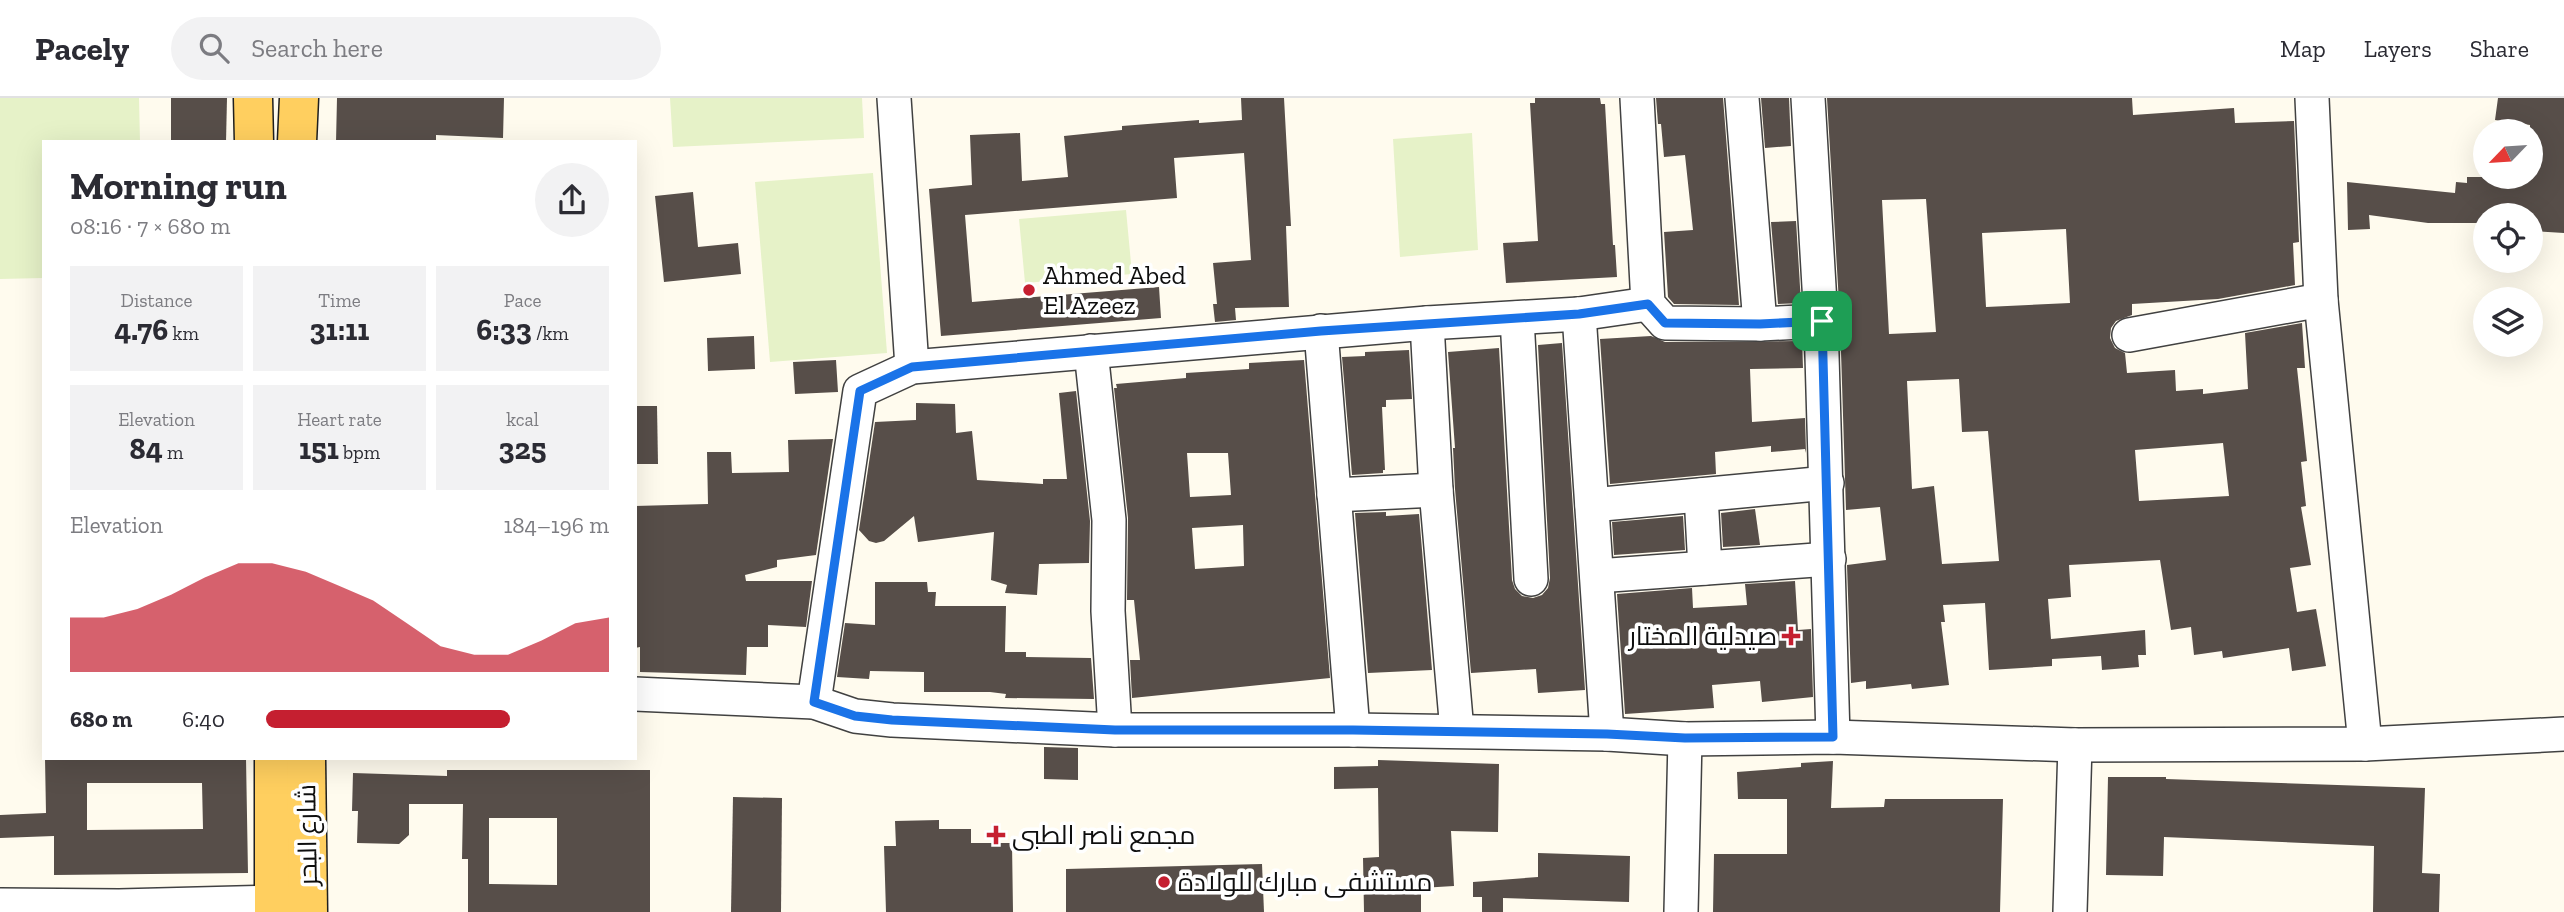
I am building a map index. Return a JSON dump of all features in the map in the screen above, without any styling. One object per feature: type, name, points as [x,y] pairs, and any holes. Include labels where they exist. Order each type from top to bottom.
[{"type":"main road","points":[[253,98],[254,140]]},
{"type":"main road","points":[[297,140],[299,98]]},
{"type":"main road","name":"شارع البحر","points":[[274,760],[285,908]]},
{"type":"main road","name":"شارع البحر","points":[[285,908],[306,760]]},
{"type":"street","points":[[894,98],[912,367]]},
{"type":"street","points":[[1637,98],[1648,304],[1665,323],[1760,324],[1822,321]]},
{"type":"street","points":[[1742,98],[1760,324]]},
{"type":"street","points":[[1808,98],[1822,321],[1833,737]]},
{"type":"street","points":[[2312,98],[2322,300],[2365,744]]},
{"type":"street","points":[[2129,335],[2322,300]]},
{"type":"street","points":[[814,702],[860,391],[912,367],[1321,331],[1579,314],[1648,304]]},
{"type":"street","points":[[1579,314],[1607,734]]},
{"type":"street","points":[[1517,318],[1531,579]]},
{"type":"street","points":[[1427,323],[1436,490],[1457,731]]},
{"type":"street","points":[[1321,331],[1353,730]]},
{"type":"street","points":[[1091,351],[1109,520],[1108,611],[1115,730]]},
{"type":"street","points":[[1592,505],[1828,483]]},
{"type":"street","points":[[1334,495],[1436,490]]},
{"type":"street","points":[[1702,495],[1705,568]]},
{"type":"street","points":[[1597,576],[1829,559]]},
{"type":"street","points":[[637,694],[814,702],[855,716],[892,720],[1115,730],[1457,731],[1685,738],[1833,737],[2075,745],[2365,744],[2564,734]]},
{"type":"street","points":[[1681,912],[1685,738]]},
{"type":"street","points":[[2070,912],[2075,745]]},
{"type":"street","points":[[0,905],[285,908]]},
{"type":"green space","points":[[0,98],[139,98],[140,140],[42,140],[42,278],[0,279]]},
{"type":"green space","points":[[670,98],[862,98],[864,138],[673,147]]},
{"type":"green space","points":[[1472,133],[1478,250],[1400,257],[1393,139]]},
{"type":"green space","points":[[873,173],[887,353],[770,362],[755,182]]},
{"type":"green space","points":[[1126,210],[1132,274],[1025,283],[1019,219]]},
{"type":"building","points":[[171,98],[227,98],[226,140],[171,140]]},
{"type":"building","points":[[337,98],[504,98],[503,138],[436,135],[436,140],[336,140]]},
{"type":"building","points":[[1241,98],[1284,98],[1291,226],[1286,226],[1289,307],[1235,308],[1236,320],[1215,322],[1213,304],[1217,304],[1213,263],[1251,260],[1244,153],[1174,158],[1177,198],[965,215],[972,302],[1159,287],[1161,318],[941,336],[929,189],[972,185],[970,135],[1020,133],[1022,181],[1068,177],[1064,136],[1122,130],[1122,126],[1199,120],[1199,123],[1242,120]]},
{"type":"building","points":[[1535,98],[1600,98],[1601,104],[1605,104],[1617,277],[1506,283],[1503,243],[1538,241],[1530,103],[1535,103]]},
{"type":"building","points":[[1656,98],[1723,98],[1739,305],[1674,304],[1668,297],[1664,232],[1693,230],[1685,155],[1664,157]]},
{"type":"building","points":[[1761,98],[1789,98],[1791,146],[1765,148]]},
{"type":"building","points":[[1827,98],[2132,98],[2133,115],[2234,108],[2235,123],[2294,121],[2299,242],[2293,243],[2295,285],[2218,299],[2132,304],[2132,315],[2116,321],[2111,328],[2110,338],[2115,348],[2125,353],[2127,373],[2175,370],[2176,391],[2203,389],[2203,394],[2248,389],[2245,333],[2302,323],[2305,368],[2297,368],[2307,461],[2301,462],[2306,506],[2301,507],[2311,565],[2290,568],[2297,612],[2316,609],[2326,666],[2292,671],[2289,648],[2223,658],[2222,651],[2194,655],[2191,627],[2171,630],[2160,560],[2069,565],[2071,597],[2048,599],[2051,639],[2145,630],[2146,655],[2138,655],[2139,667],[2102,670],[2101,656],[2052,659],[2052,666],[1989,670],[1985,603],[1943,605],[1945,622],[1941,622],[1949,685],[1912,689],[1911,684],[1866,689],[1866,681],[1851,683],[1847,565],[1886,560],[1880,507],[1846,510],[1840,320]],"holes":[[[1926,199],[1936,332],[1889,334],[1882,200]],[[2066,229],[2070,303],[1986,307],[1982,233]],[[1959,379],[1962,432],[1988,431],[1999,561],[1942,564],[1934,486],[1912,489],[1907,381]],[[2223,443],[2229,496],[2139,501],[2135,450]]]},
{"type":"building","points":[[2498,98],[2564,98],[2564,233],[2543,232],[2543,203],[2473,203],[2473,223],[2428,223],[2369,215],[2370,229],[2348,230],[2347,182],[2455,193],[2456,182],[2467,183],[2467,177],[2473,177],[2473,189],[2543,189],[2543,119],[2495,119]]},
{"type":"building","points":[[693,192],[698,247],[738,243],[741,274],[664,282],[655,196]]},
{"type":"building","points":[[1796,221],[1801,303],[1778,304],[1771,222]]},
{"type":"building","points":[[754,336],[755,369],[708,371],[707,338]]},
{"type":"building","points":[[1651,336],[1665,342],[1802,341],[1803,368],[1750,369],[1752,422],[1805,418],[1806,453],[1805,449],[1771,452],[1771,446],[1715,452],[1716,474],[1610,484],[1600,339]]},
{"type":"building","points":[[1562,343],[1585,690],[1538,693],[1536,669],[1471,673],[1455,489],[1448,352],[1499,348],[1512,580],[1515,589],[1522,596],[1533,598],[1542,595],[1548,588],[1550,578],[1538,345]]},
{"type":"building","points":[[1409,350],[1412,399],[1386,400],[1386,407],[1382,407],[1385,470],[1383,473],[1352,475],[1342,357],[1365,356],[1365,352]]},
{"type":"building","points":[[836,360],[838,392],[795,394],[793,362]]},
{"type":"building","points":[[1304,360],[1330,678],[1132,698],[1130,660],[1140,660],[1134,600],[1127,600],[1128,518],[1114,388],[1117,388],[1116,384],[1186,378],[1186,373],[1249,369],[1249,363]],"holes":[[[1187,453],[1228,453],[1231,495],[1190,497]],[[1243,525],[1244,566],[1195,569],[1192,528]]]},
{"type":"building","points":[[1076,391],[1090,521],[1089,563],[1039,564],[1037,595],[1005,593],[1007,585],[991,580],[994,532],[918,542],[914,516],[884,541],[869,541],[859,530],[875,422],[916,420],[916,403],[955,404],[956,433],[972,431],[977,480],[1043,484],[1043,479],[1067,479],[1059,393]]},
{"type":"building","points":[[637,406],[657,406],[658,464],[637,464]]},
{"type":"building","points":[[833,439],[816,555],[777,560],[777,567],[745,575],[746,581],[812,581],[806,627],[768,625],[768,647],[747,647],[746,675],[640,672],[640,647],[637,648],[637,506],[708,504],[707,452],[731,452],[732,473],[789,472],[788,440]]},
{"type":"building","points":[[1755,509],[1760,545],[1723,547],[1721,513]]},
{"type":"building","points":[[1386,512],[1386,516],[1419,514],[1432,670],[1368,673],[1355,513]]},
{"type":"building","points":[[1683,516],[1685,550],[1614,555],[1612,522]]},
{"type":"building","points":[[1795,581],[1798,630],[1811,629],[1813,697],[1762,702],[1760,681],[1712,685],[1714,708],[1625,714],[1617,594],[1692,588],[1693,608],[1747,605],[1745,584]]},
{"type":"building","points":[[875,582],[927,582],[928,592],[936,592],[935,606],[1006,606],[1005,652],[1026,652],[1026,657],[1091,658],[1094,699],[1005,698],[1006,694],[990,692],[924,692],[924,672],[870,671],[869,679],[837,677],[845,623],[875,625]]},
{"type":"building","points":[[1044,747],[1078,748],[1078,780],[1044,779]]},
{"type":"building","points":[[45,760],[246,760],[248,873],[54,875],[54,836],[0,838],[0,815],[46,813]],"holes":[[[87,783],[202,783],[203,829],[87,830]]]},
{"type":"building","points":[[1378,760],[1499,764],[1498,832],[1451,831],[1454,886],[1421,888],[1421,912],[1364,912],[1363,858],[1379,857],[1378,788],[1334,789],[1334,767],[1378,766]]},
{"type":"building","points":[[1833,761],[1831,808],[1884,807],[1885,799],[2003,799],[2000,912],[1713,912],[1714,854],[1787,854],[1787,799],[1738,799],[1737,772],[1801,767],[1801,763]]},
{"type":"building","points":[[447,770],[650,770],[650,912],[468,912],[468,859],[462,859],[463,804],[409,804],[409,835],[399,844],[357,843],[358,811],[352,811],[353,773],[447,776]],"holes":[[[489,818],[557,818],[557,885],[489,884]]]},
{"type":"building","points":[[2108,777],[2425,788],[2422,873],[2440,874],[2439,912],[2373,912],[2374,846],[2164,837],[2163,876],[2106,875]]},
{"type":"building","points":[[733,797],[782,798],[781,912],[731,912]]},
{"type":"building","points":[[939,820],[939,829],[971,829],[971,843],[1012,843],[1013,912],[886,912],[884,846],[896,846],[895,821]]},
{"type":"building","points":[[1538,853],[1630,856],[1629,902],[1503,898],[1503,912],[1482,912],[1482,897],[1473,897],[1473,882],[1538,877]]},
{"type":"building","name":"مستشفى مبارك للولادة","points":[[1262,864],[1264,912],[1066,912],[1066,869]]},
{"type":"place","name":"Ahmed Abed El Azeez","points":[[1029,290]]},
{"type":"place","name":"صيدلية المختار","points":[[1791,636]]},
{"type":"place","name":"مجمع ناصر الطبى","points":[[996,835]]},
{"type":"place","name":"مستشفى مبارك للولادة","points":[[1164,882]]},
{"type":"route","points":[[1648,304],[1665,323],[1760,324],[1822,321],[1833,737],[1685,738],[1607,734],[1353,730],[1115,730],[892,720],[855,716],[814,702],[860,391],[912,367],[1321,331],[1579,314],[1648,304]]}]
